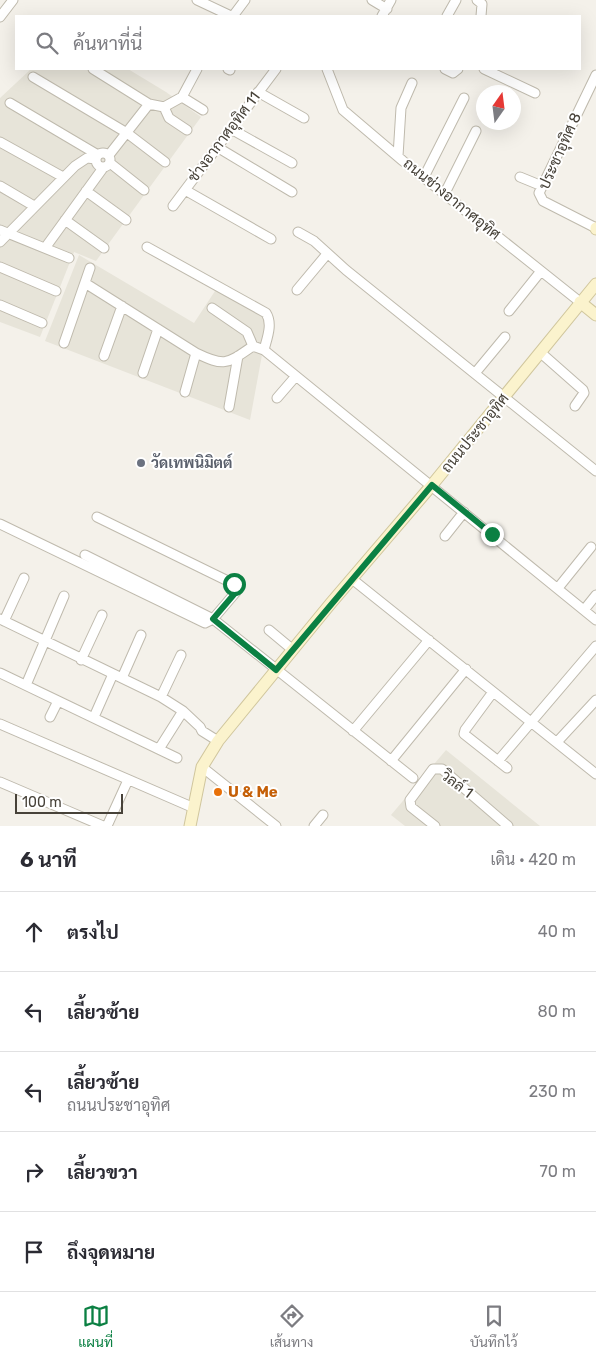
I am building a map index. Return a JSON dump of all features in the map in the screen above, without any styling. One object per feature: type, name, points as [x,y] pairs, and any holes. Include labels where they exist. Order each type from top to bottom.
[{"type":"street","points":[[0,17],[14,0]]},
{"type":"street","points":[[197,0],[227,15]]},
{"type":"street","points":[[230,15],[245,0]]},
{"type":"street","points":[[372,0],[384,12],[391,0]]},
{"type":"street","points":[[448,15],[456,0]]},
{"type":"street","points":[[476,0],[483,6],[481,15]]},
{"type":"street","points":[[95,70],[149,104],[164,107],[182,97],[196,70]]},
{"type":"street","name":"ช่างอากาศอุทิศ 11","points":[[173,206],[275,70]]},
{"type":"street","name":"ถนนช่างอากาศอุทิศ","points":[[327,70],[343,110],[596,315]]},
{"type":"street","points":[[486,70],[535,93]]},
{"type":"street","name":"ประชาอุทิศ 8","points":[[596,75],[539,193],[543,201],[596,228]]},
{"type":"street","points":[[32,77],[127,133],[165,162]]},
{"type":"street","points":[[398,156],[401,108],[412,83]]},
{"type":"street","points":[[258,92],[304,118]]},
{"type":"street","points":[[182,97],[203,110]]},
{"type":"street","points":[[424,177],[464,98]]},
{"type":"street","points":[[10,103],[97,157],[99,166],[108,162]]},
{"type":"street","points":[[45,248],[149,104]]},
{"type":"street","points":[[164,107],[169,118],[187,130]]},
{"type":"street","points":[[231,129],[292,163]]},
{"type":"street","points":[[445,193],[476,131]]},
{"type":"street","points":[[0,142],[63,177]]},
{"type":"street","points":[[217,148],[292,192]]},
{"type":"street","points":[[0,242],[3,231],[34,206],[63,177],[82,161],[97,157],[101,152],[108,162],[144,190]]},
{"type":"street","points":[[520,177],[542,186]]},
{"type":"street","points":[[0,186],[34,206]]},
{"type":"street","points":[[185,190],[271,239]]},
{"type":"street","points":[[86,191],[126,220]]},
{"type":"street","points":[[65,220],[104,248]]},
{"type":"street","points":[[3,231],[69,258]]},
{"type":"street","points":[[298,232],[314,241],[327,254],[505,395],[596,471]]},
{"type":"street","points":[[148,247],[266,313],[269,318],[269,327],[264,350]]},
{"type":"street","points":[[297,290],[327,254]]},
{"type":"street","points":[[0,268],[56,291]]},
{"type":"street","points":[[64,343],[90,268]]},
{"type":"street","points":[[509,311],[541,271]]},
{"type":"street","points":[[85,283],[196,353],[221,364],[253,346]]},
{"type":"street","name":"ถนนประชาอุทิศ","points":[[190,826],[202,767],[215,739],[276,670],[432,485],[596,284]]},
{"type":"street","points":[[0,305],[42,322]]},
{"type":"street","points":[[104,356],[122,306]]},
{"type":"street","points":[[212,308],[247,332],[253,346],[264,350],[596,620]]},
{"type":"street","points":[[143,373],[158,329]]},
{"type":"street","points":[[476,372],[505,337]]},
{"type":"street","points":[[185,392],[196,353]]},
{"type":"street","points":[[541,353],[583,390],[584,393],[575,406]]},
{"type":"street","points":[[228,407],[238,356]]},
{"type":"street","points":[[277,398],[296,376]]},
{"type":"street","points":[[445,536],[464,512]]},
{"type":"street","points":[[0,524],[205,622],[213,619],[236,592],[237,586],[96,517]]},
{"type":"street","points":[[558,588],[591,547]]},
{"type":"street","points":[[85,555],[213,619],[413,778]]},
{"type":"street","points":[[24,578],[2,620],[81,660],[161,697],[200,726],[204,726],[212,732],[215,739]]},
{"type":"street","points":[[352,579],[493,692],[531,720],[596,774]]},
{"type":"street","points":[[584,610],[596,595]]},
{"type":"street","points":[[26,684],[64,596]]},
{"type":"street","points":[[81,660],[102,615]]},
{"type":"street","points":[[269,630],[293,650]]},
{"type":"street","points":[[122,678],[141,636]]},
{"type":"street","points":[[353,731],[429,640]]},
{"type":"street","points":[[498,761],[596,646]]},
{"type":"street","points":[[161,697],[181,655]]},
{"type":"street","points":[[391,761],[466,670]]},
{"type":"street","points":[[0,673],[177,758]]},
{"type":"street","points":[[94,717],[113,674]]},
{"type":"street","points":[[493,692],[464,734],[507,768]]},
{"type":"street","points":[[557,742],[596,700]]},
{"type":"street","points":[[50,717],[58,701]]},
{"type":"street","points":[[159,749],[183,712]]},
{"type":"street","points":[[0,724],[194,808]]},
{"type":"street","points":[[202,767],[276,826]]},
{"type":"street","name":"วิลล์ 1","points":[[435,826],[411,807],[410,800],[434,770],[442,769],[508,826]]},
{"type":"street","points":[[0,782],[105,826],[128,780]]},
{"type":"street","points":[[314,826],[323,814]]},
{"type":"shaded area","points":[[30,70],[130,70],[166,92],[201,117],[96,261],[74,252],[40,337],[0,322],[0,98]]},
{"type":"shaded area","points":[[79,255],[194,323],[217,288],[269,317],[250,420],[45,341]]},
{"type":"shaded area","points":[[446,750],[540,826],[405,826],[391,815]]},
{"type":"place","name":"วัดเทพนิมิตต์","points":[[141,463]]},
{"type":"place","name":"U & Me","points":[[218,792]]},
{"type":"route","points":[[234,584],[238,588],[236,592],[213,619],[276,670],[432,485],[492,534]]}]
